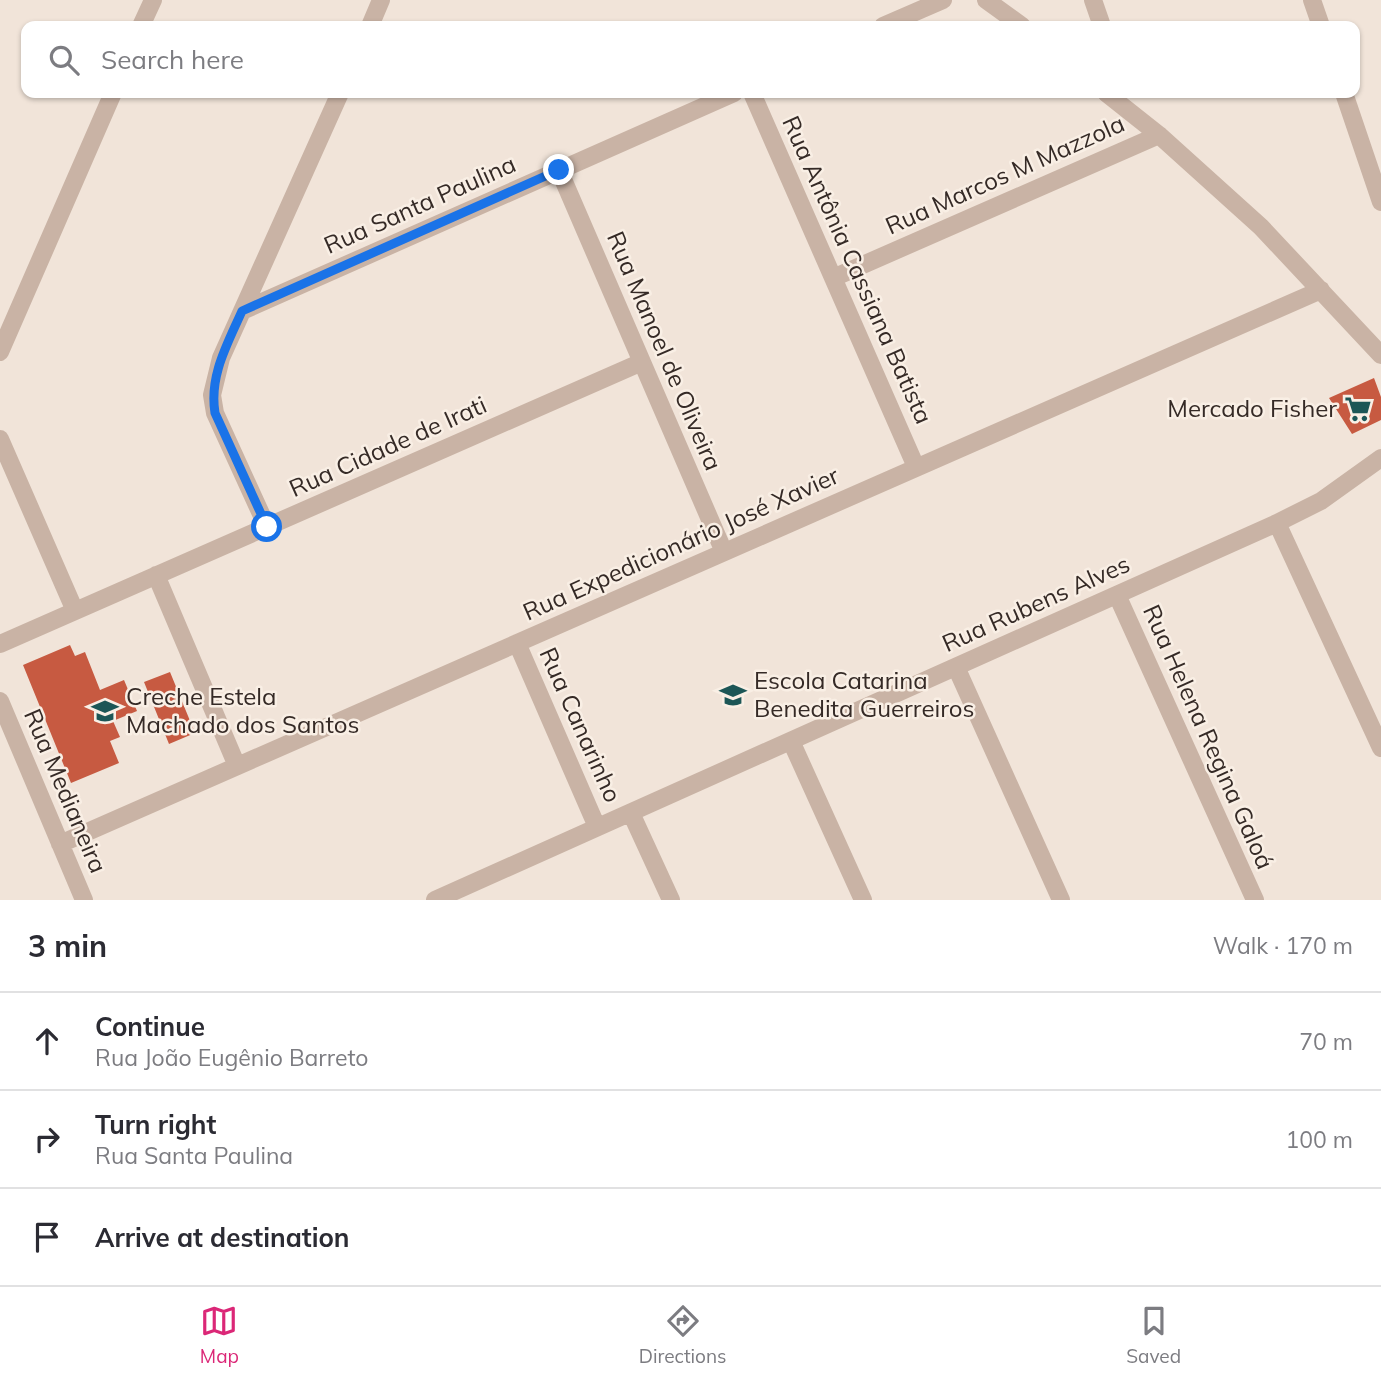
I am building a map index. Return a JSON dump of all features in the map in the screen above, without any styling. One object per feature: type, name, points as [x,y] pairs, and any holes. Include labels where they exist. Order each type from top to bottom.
[{"type":"street","points":[[143,21],[153,0]]},
{"type":"street","points":[[371,21],[381,0]]},
{"type":"street","points":[[895,21],[943,0]]},
{"type":"street","points":[[986,0],[1015,21]]},
{"type":"street","points":[[1093,0],[1100,21]]},
{"type":"street","points":[[1312,0],[1319,21]]},
{"type":"street","points":[[0,352],[111,98]]},
{"type":"street","points":[[267,527],[215,413],[212,395],[221,358],[338,98]]},
{"type":"street","name":"Rua Santa Paulina","points":[[242,311],[723,98]]},
{"type":"street","name":"Rua Antônia Cassiana Batista","points":[[754,98],[916,467]]},
{"type":"street","points":[[1112,98],[1159,135],[1261,227],[1381,355]]},
{"type":"street","points":[[1127,98],[1132,113]]},
{"type":"street","points":[[1346,98],[1381,202]]},
{"type":"street","name":"Rua Marcos M Mazzola","points":[[833,278],[1159,135]]},
{"type":"street","name":"Rua Manoel de Oliveira","points":[[559,170],[724,552]]},
{"type":"street","name":"Rua Expedicionário José Xavier","points":[[60,844],[1321,289]]},
{"type":"street","name":"Rua Cidade de Irati","points":[[0,644],[642,362]]},
{"type":"street","points":[[0,439],[75,611]]},
{"type":"street","name":"Rua Rubens Alves","points":[[435,900],[1278,523],[1321,501],[1381,458]]},
{"type":"street","points":[[1278,523],[1381,748]]},
{"type":"street","points":[[156,575],[237,766]]},
{"type":"street","name":"Rua Helena Regina Galoá","points":[[1116,595],[1255,900]]},
{"type":"street","name":"Rua Canarinho","points":[[517,643],[597,827]]},
{"type":"street","points":[[956,667],[1061,900]]},
{"type":"street","name":"Rua Medianeira","points":[[0,701],[84,900]]},
{"type":"street","points":[[791,741],[863,900]]},
{"type":"street","points":[[631,813],[671,900]]},
{"type":"building","name":"Mercado Fisher","points":[[1374,378],[1381,397],[1381,420],[1352,434],[1329,398]]},
{"type":"building","points":[[70,645],[75,656],[85,652],[100,690],[124,680],[137,711],[113,721],[120,737],[110,741],[119,763],[71,783],[23,665]]},
{"type":"building","points":[[170,672],[195,733],[169,744],[144,682]]},
{"type":"place","name":"Mercado Fisher","points":[[1358,409]]},
{"type":"place","name":"Escola Catarina Benedita Guerreiros","points":[[733,695]]},
{"type":"place","name":"Creche Estela Machado dos Santos","points":[[105,711]]},
{"type":"route","points":[[267,527],[215,413],[212,395],[221,358],[242,311],[559,170]]}]
